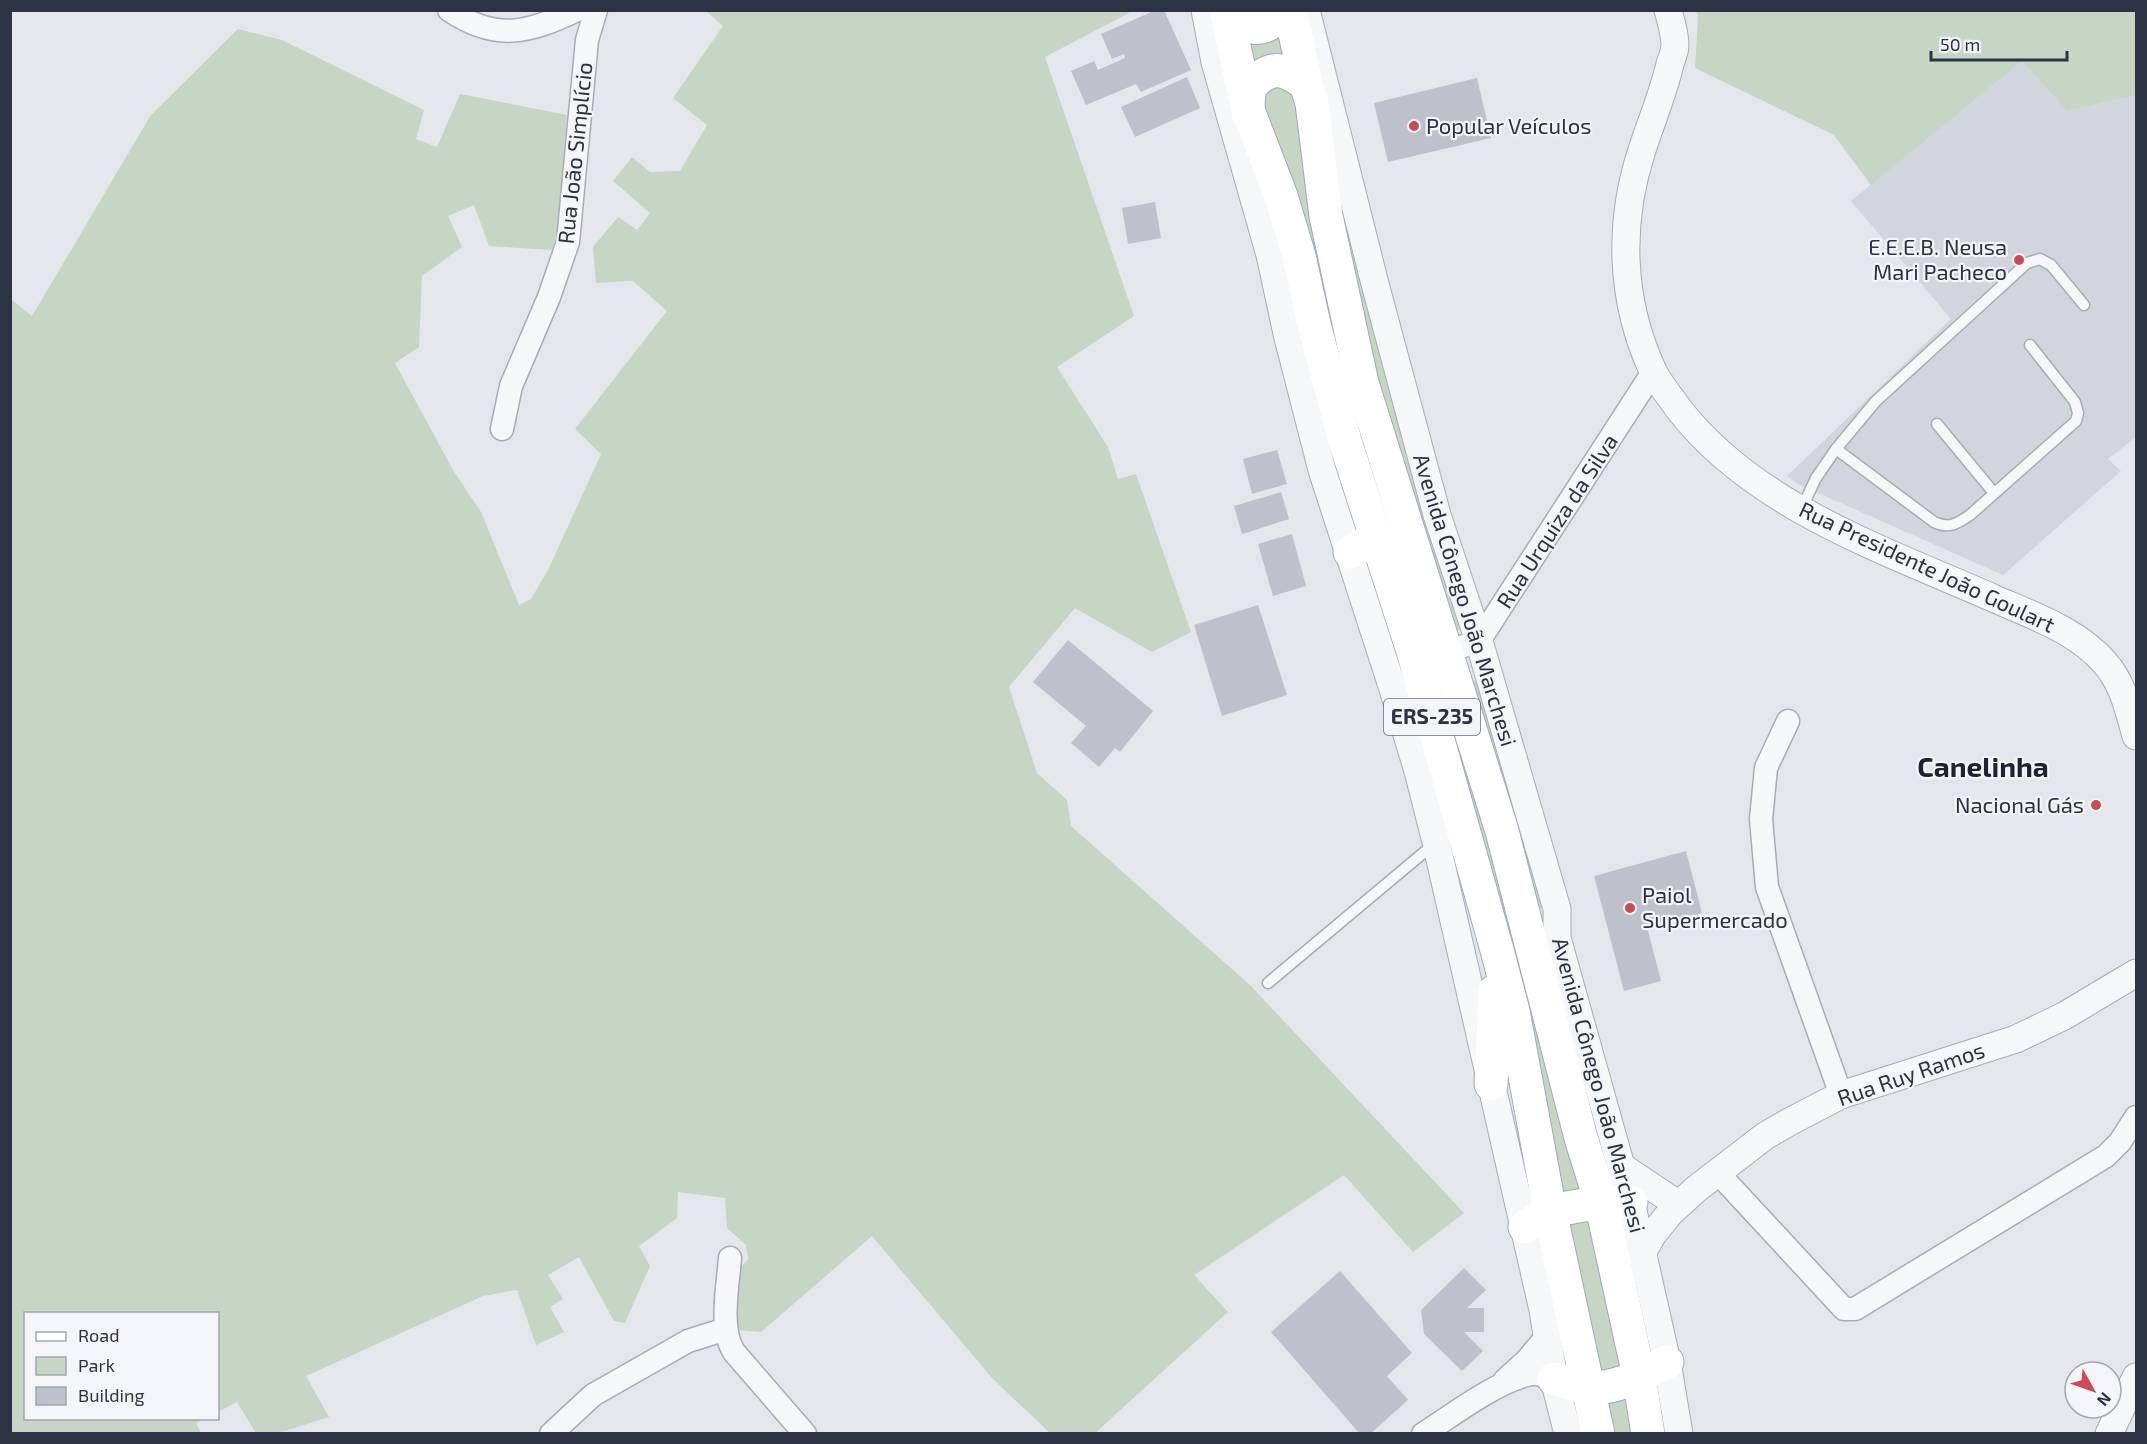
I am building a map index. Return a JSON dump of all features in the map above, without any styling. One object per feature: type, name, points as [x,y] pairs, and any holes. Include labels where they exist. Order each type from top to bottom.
[{"type":"main road","points":[[1226,10],[1236,21],[1247,27],[1257,28],[1268,25],[1281,10]]},
{"type":"main road","name":"ERS-235","points":[[1226,10],[1248,110],[1281,196],[1299,256],[1314,324],[1345,441],[1364,545],[1413,651],[1513,1011],[1537,1219],[1588,1387],[1598,1434]]},
{"type":"main road","name":"Avenida Cônego João Marchesi","points":[[1290,10],[1312,104],[1326,216],[1362,383],[1502,831],[1544,942],[1581,1138],[1616,1202],[1653,1369],[1648,1434]]},
{"type":"main road","points":[[1246,166],[1250,88],[1256,80],[1268,72],[1278,70],[1288,72],[1306,84]]},
{"type":"main road","points":[[1491,1084],[1497,950]]},
{"type":"main road","points":[[1537,1219],[1616,1202]]},
{"type":"main road","points":[[1554,1378],[1588,1387],[1600,1387],[1653,1369]]},
{"type":"street","points":[[449,10],[466,22],[484,29],[500,31],[521,30],[549,24],[577,10]]},
{"type":"street","name":"Rua João Simplício","points":[[502,429],[511,386],[549,297],[568,242],[587,40],[596,10]]},
{"type":"street","points":[[1205,10],[1215,62],[1270,255],[1288,338],[1322,470],[1364,545],[1436,842],[1491,1084],[1537,1219],[1547,1336],[1554,1378],[1568,1434]]},
{"type":"street","name":"Avenida Cônego João Marchesi","points":[[1306,10],[1374,280],[1437,515],[1479,641],[1557,909],[1544,942],[1622,1167],[1616,1202],[1642,1253],[1653,1369],[1679,1434]]},
{"type":"street","name":"Rua Presidente João Goulart","points":[[1668,10],[1675,46],[1667,78],[1641,152],[1632,188],[1626,219],[1624,254],[1634,318],[1653,372],[1687,419],[1711,444],[1735,466],[1801,510],[1843,532],[2048,622],[2088,646],[2106,664],[2114,676],[2125,697],[2136,736]]},
{"type":"street","name":"Rua Urquiza da Silva","points":[[1479,641],[1653,372]]},
{"type":"street","points":[[1446,652],[1479,641]]},
{"type":"street","points":[[1788,721],[1766,768],[1761,819],[1767,887],[1841,1095]]},
{"type":"street","name":"Rua Ruy Ramos","points":[[1616,1202],[1651,1204],[1682,1194],[1718,1173],[1765,1136],[1841,1095],[2016,1039],[2064,1016],[2136,973]]},
{"type":"street","points":[[1718,1173],[1844,1309],[1855,1309],[2106,1156],[2120,1142],[2136,1118]]},
{"type":"street","points":[[1622,1167],[1682,1194]]},
{"type":"street","name":"Rua Ruy Ramos","points":[[1642,1253],[1682,1194]]},
{"type":"street","points":[[730,1258],[726,1329],[728,1343],[805,1434]]},
{"type":"street","points":[[551,1434],[593,1395],[688,1341],[726,1329]]},
{"type":"street","points":[[1500,1386],[1526,1361],[1547,1336]]},
{"type":"street","points":[[1423,1434],[1500,1386],[1527,1375],[1539,1374],[1554,1378]]},
{"type":"street","points":[[2109,1434],[2136,1377]]},
{"type":"lane","points":[[1801,510],[1816,478],[1836,449],[1876,400],[2027,263],[2040,259],[2051,265],[2084,306]]},
{"type":"lane","points":[[1836,449],[1925,516],[1944,526],[1955,525],[1994,494],[2076,421],[2078,413],[2075,402],[2030,345]]},
{"type":"lane","points":[[1936,424],[1994,494]]},
{"type":"lane","points":[[1268,983],[1436,842]]},
{"type":"shaded area","name":"E.E.E.B. Neusa Mari Pacheco","points":[[2022,61],[2067,111],[2136,95],[2136,437],[2108,459],[2121,471],[2003,575],[1798,484],[1787,476],[1951,319],[1851,201]]},
{"type":"green space","points":[[706,11],[1128,11],[1129,13],[1045,57],[1134,316],[1057,367],[1108,447],[1118,479],[1136,474],[1191,632],[1152,652],[1075,608],[1009,687],[1037,773],[1067,800],[1071,826],[1251,986],[1464,1213],[1413,1252],[1344,1175],[1194,1275],[1228,1312],[1095,1433],[1050,1433],[993,1379],[872,1236],[761,1332],[737,1330],[737,1272],[748,1259],[746,1245],[727,1228],[725,1198],[678,1192],[677,1218],[639,1246],[650,1266],[625,1323],[614,1321],[579,1257],[548,1275],[563,1299],[550,1307],[564,1332],[536,1345],[517,1290],[483,1296],[306,1376],[329,1417],[278,1433],[256,1433],[237,1402],[219,1411],[219,1312],[24,1312],[24,1420],[202,1420],[196,1423],[201,1433],[11,1434],[12,300],[32,316],[151,115],[238,29],[282,40],[424,110],[416,139],[437,147],[460,94],[567,115],[558,230],[552,250],[489,246],[474,205],[448,216],[462,247],[422,276],[419,347],[395,363],[453,470],[481,512],[519,605],[531,599],[549,568],[601,454],[575,429],[667,311],[633,281],[596,283],[593,247],[618,217],[637,230],[650,213],[613,181],[632,157],[650,172],[680,171],[707,125],[673,98],[723,26]]},
{"type":"green space","points":[[1696,11],[2136,11],[2136,95],[2067,111],[2022,61],[1871,185],[1834,135],[1695,68],[1698,16]]},
{"type":"green space","points":[[1284,27],[1293,59],[1253,69],[1242,36]]},
{"type":"green space","points":[[1270,84],[1293,86],[1415,584],[1591,1193],[1558,1200],[1260,100]]},
{"type":"green space","points":[[1328,122],[1461,629],[1455,631],[1383,420],[1334,210]]},
{"type":"green space","points":[[1477,679],[1544,906],[1542,908],[1537,908],[1470,683]]},
{"type":"green space","points":[[1587,1216],[1626,1366],[1601,1378],[1566,1222]]},
{"type":"green space","points":[[1632,1394],[1637,1433],[1609,1433],[1602,1399]]},
{"type":"building","points":[[1156,10],[1164,10],[1191,70],[1141,92],[1136,84],[1086,105],[1071,71],[1094,61],[1098,70],[1125,58],[1124,54],[1112,59],[1101,34]]},
{"type":"building","points":[[1187,77],[1200,108],[1135,137],[1121,107]]},
{"type":"building","points":[[1477,78],[1491,138],[1388,162],[1374,103]]},
{"type":"building","points":[[1155,202],[1161,238],[1128,244],[1122,208]]},
{"type":"building","points":[[1277,450],[1287,484],[1252,494],[1243,459]]},
{"type":"building","points":[[1281,492],[1289,519],[1242,534],[1234,506]]},
{"type":"building","points":[[1292,534],[1306,586],[1273,596],[1258,544]]},
{"type":"building","points":[[1258,605],[1287,695],[1222,716],[1194,625]]},
{"type":"building","points":[[1068,640],[1153,711],[1120,752],[1115,748],[1099,767],[1071,743],[1086,726],[1033,682]]},
{"type":"building","points":[[1686,851],[1702,913],[1647,927],[1661,981],[1624,991],[1594,876]]},
{"type":"building","points":[[1464,1268],[1486,1290],[1467,1308],[1484,1308],[1484,1332],[1464,1332],[1483,1351],[1462,1371],[1424,1334],[1421,1310]]},
{"type":"building","points":[[1340,1271],[1412,1353],[1387,1376],[1408,1400],[1370,1434],[1360,1434],[1271,1332]]},
{"type":"place","name":"Popular Veículos","points":[[1414,126]]},
{"type":"place","name":"E.E.E.B. Neusa Mari Pacheco","points":[[2019,260]]},
{"type":"place","name":"Nacional Gás","points":[[2096,805]]},
{"type":"place","name":"Paiol Supermercado","points":[[1630,908]]},
{"type":"district","name":"Canelinha","points":[[1983,767]]}]
